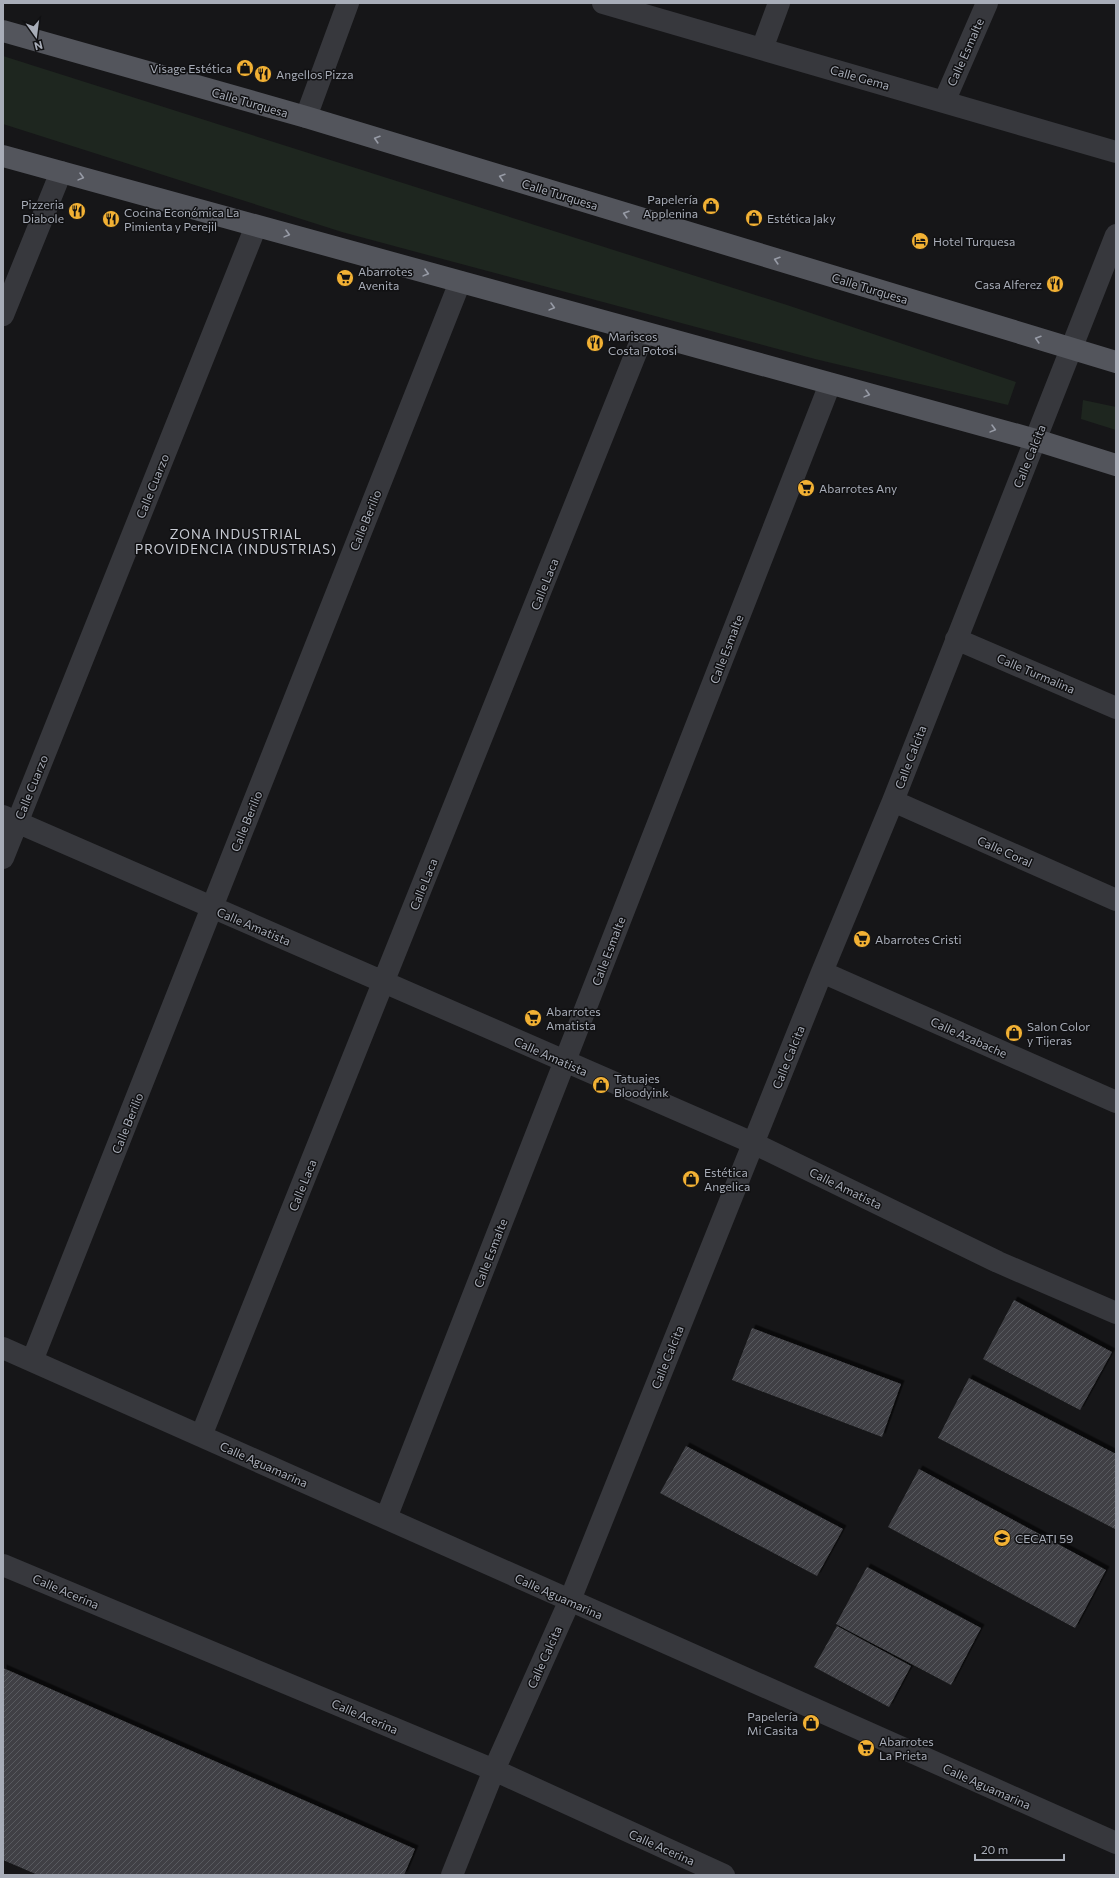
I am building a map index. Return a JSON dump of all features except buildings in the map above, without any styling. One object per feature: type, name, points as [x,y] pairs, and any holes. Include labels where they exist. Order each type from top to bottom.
[{"type":"main road","name":"Calle Turquesa","points":[[3,31],[306,117],[1116,362]]},
{"type":"main road","points":[[3,156],[1036,440],[1116,465]]},
{"type":"street","points":[[306,117],[348,3]]},
{"type":"street","name":"Calle Gema","points":[[603,3],[1116,152]]},
{"type":"street","points":[[762,49],[779,3]]},
{"type":"street","name":"Calle Esmalte","points":[[944,102],[987,3]]},
{"type":"street","points":[[3,315],[61,172]]},
{"type":"street","name":"Calle Cuarzo","points":[[3,858],[10,820],[256,226]]},
{"type":"street","name":"Calle Calcita","points":[[452,1875],[494,1770],[570,1600],[822,972],[893,801],[1116,235]]},
{"type":"street","name":"Calle Berilio","points":[[32,1361],[460,282]]},
{"type":"street","name":"Calle Laca","points":[[201,1436],[644,333]]},
{"type":"street","name":"Calle Esmalte","points":[[386,1518],[830,384]]},
{"type":"street","name":"Calle Turmalina","points":[[956,639],[1116,708]]},
{"type":"street","name":"Calle Coral","points":[[893,801],[1116,900]]},
{"type":"street","name":"Calle Amatista","points":[[10,820],[753,1143],[998,1262],[1116,1313]]},
{"type":"street","name":"Calle Azabache","points":[[822,972],[1116,1102]]},
{"type":"street","name":"Calle Aguamarina","points":[[3,1348],[1116,1843]]},
{"type":"street","name":"Calle Acerina","points":[[3,1565],[494,1770],[724,1875]]},
{"type":"shaded area","points":[[3,56],[790,306],[1016,382],[1008,405],[815,359],[342,232],[3,124]]},
{"type":"shaded area","points":[[1083,400],[1116,407],[1116,430],[1081,419]]},
{"type":"place","name":"Visage Estética","points":[[245,68]]},
{"type":"place","name":"Angellos Pizza","points":[[263,74]]},
{"type":"place","name":"Papelería Applenina","points":[[711,206]]},
{"type":"place","name":"Pizzeria Diabole","points":[[77,211]]},
{"type":"place","name":"Estética Jaky","points":[[754,218]]},
{"type":"place","name":"Cocina Económica La Pimienta y Perejil","points":[[111,219]]},
{"type":"place","name":"Hotel Turquesa","points":[[920,241]]},
{"type":"place","name":"Abarrotes Avenita","points":[[345,278]]},
{"type":"place","name":"Casa Alferez","points":[[1055,284]]},
{"type":"place","name":"Mariscos Costa Potosi","points":[[595,343]]},
{"type":"place","name":"Abarrotes Any","points":[[806,488]]},
{"type":"place","name":"Abarrotes Cristi","points":[[862,939]]},
{"type":"place","name":"Abarrotes Amatista","points":[[533,1018]]},
{"type":"place","name":"Salon Color y Tijeras","points":[[1014,1033]]},
{"type":"place","name":"Tatuajes Bloodyink","points":[[601,1085]]},
{"type":"place","name":"Estética Angelica","points":[[691,1179]]},
{"type":"place","name":"CECATI 59","points":[[1002,1538]]},
{"type":"place","name":"Papelería Mi Casita","points":[[811,1723]]},
{"type":"place","name":"Abarrotes La Prieta","points":[[866,1748]]},
{"type":"district","name":"ZONA INDUSTRIAL PROVIDENCIA (INDUSTRIAS)","points":[[236,542]]}]
